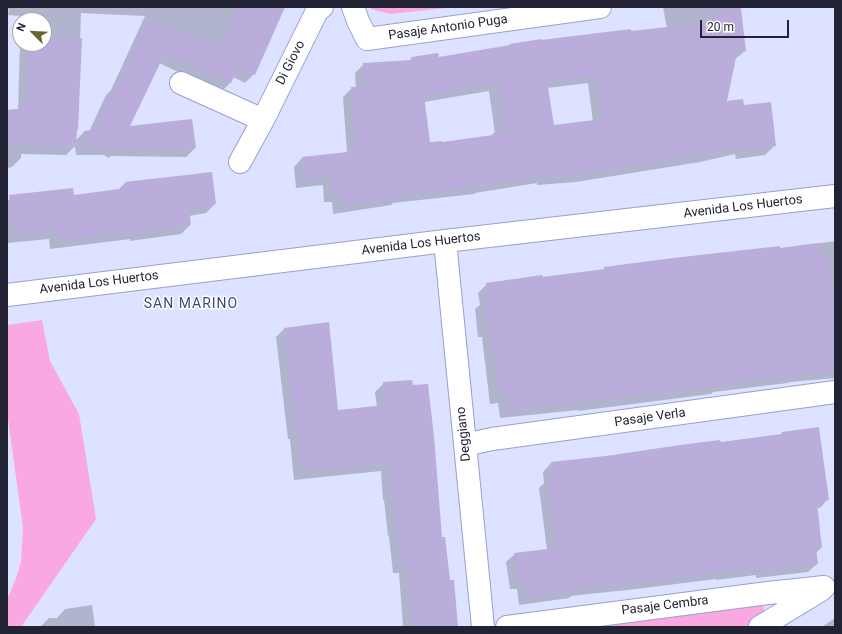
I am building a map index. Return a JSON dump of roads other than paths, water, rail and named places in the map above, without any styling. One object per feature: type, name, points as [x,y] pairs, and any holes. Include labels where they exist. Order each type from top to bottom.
[{"type":"street","name":"Di Giovo","points":[[240,162],[263,120],[317,11],[322,7]]},
{"type":"street","name":"Pasaje Antonio Puga","points":[[353,7],[367,39],[600,7]]},
{"type":"street","points":[[181,83],[263,120]]},
{"type":"street","name":"Avenida Los Huertos","points":[[7,294],[835,196]]},
{"type":"street","name":"Deggiano","points":[[445,241],[483,627]]},
{"type":"street","name":"Pasaje Verla","points":[[465,445],[492,439],[835,392]]},
{"type":"street","points":[[760,627],[830,584]]},
{"type":"street","name":"Pasaje Cembra","points":[[507,627],[830,584]]},
{"type":"district","name":"SAN MARINO","points":[[191,304]]}]
